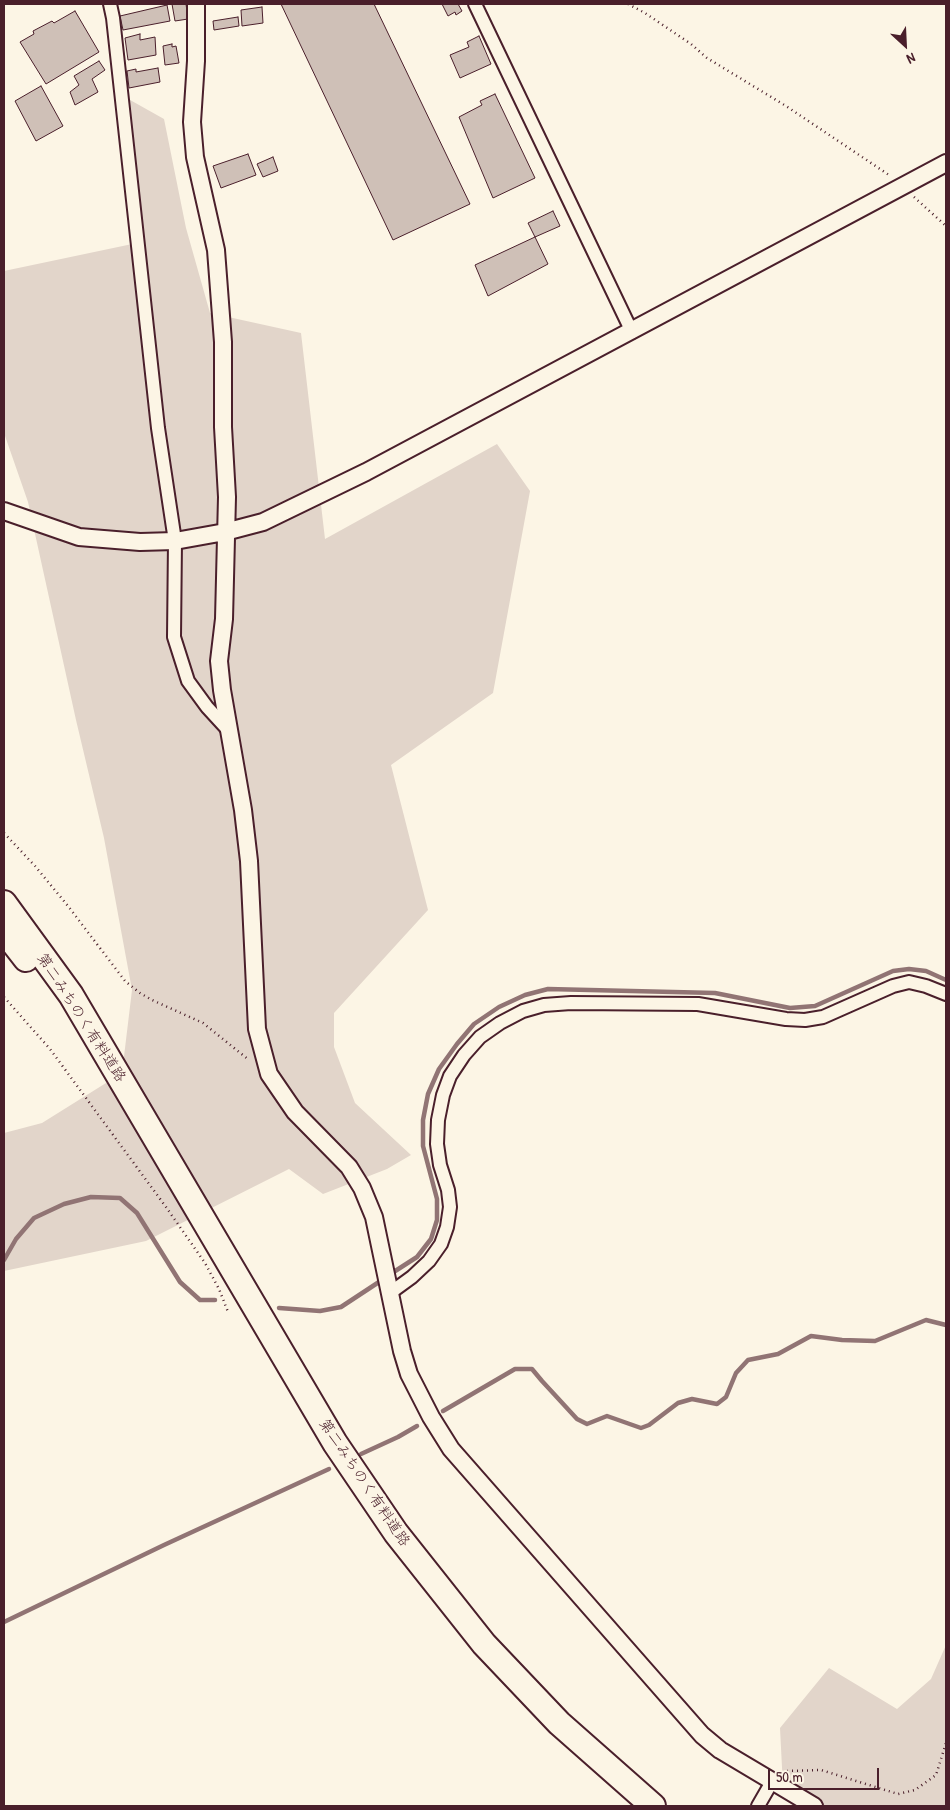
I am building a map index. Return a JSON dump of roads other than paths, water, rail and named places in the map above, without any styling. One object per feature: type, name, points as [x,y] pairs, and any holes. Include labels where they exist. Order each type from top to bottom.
[{"type":"highway","name":"第二みちのく有料道路","points":[[4,903],[70,995],[335,1443],[396,1533],[484,1644],[559,1723],[653,1806]]},
{"type":"highway","name":"第二みちのく有料道路","points":[[4,931],[59,1001],[139,1111]]},
{"type":"street","points":[[110,4],[158,428],[175,541],[174,637],[188,681],[207,707],[229,731]]},
{"type":"street","points":[[196,4],[196,61],[192,122],[195,157],[216,250],[223,342],[223,427],[227,497],[224,619],[219,661],[222,690],[243,810],[249,861],[257,1029],[268,1074],[295,1112],[349,1167],[362,1188],[374,1217],[402,1351],[409,1374],[431,1417],[451,1449],[702,1735],[720,1750],[814,1806]]},
{"type":"street","points":[[475,4],[632,332]]},
{"type":"street","points":[[4,511],[79,537],[140,542],[175,541],[225,532],[263,522],[366,472],[632,332],[946,163]]},
{"type":"street","points":[[389,1290],[412,1277],[429,1261],[441,1244],[447,1227],[450,1207],[437,1144],[438,1120],[443,1095],[450,1076],[464,1055],[480,1037],[500,1022],[523,1010],[544,1005],[571,1003],[698,1004],[786,1019],[805,1020],[822,1017],[893,986],[909,982],[946,994]]},
{"type":"street","points":[[758,1806],[765,1777]]},
{"type":"waterway","points":[[389,1275],[417,1257],[431,1239],[437,1220],[437,1199],[423,1146],[423,1120],[428,1094],[439,1069],[457,1044],[474,1024],[499,1007],[525,995],[548,989],[715,993],[790,1008],[815,1006],[893,971],[909,969],[926,971],[946,980]]},
{"type":"waterway","points":[[4,1260],[16,1239],[34,1218],[64,1204],[91,1197],[120,1198],[137,1213],[180,1282],[200,1300],[215,1300]]},
{"type":"waterway","points":[[279,1308],[320,1311],[341,1307],[382,1280]]},
{"type":"waterway","points":[[443,1411],[515,1369],[532,1369],[577,1419],[587,1424],[607,1416],[641,1428],[649,1425],[678,1403],[692,1399],[717,1404],[726,1397],[736,1373],[748,1360],[778,1354],[811,1336],[842,1340],[875,1341],[926,1320],[946,1325]]},
{"type":"waterway","points":[[361,1454],[417,1426]]},
{"type":"waterway","points":[[4,1622],[164,1545],[329,1469]]}]
